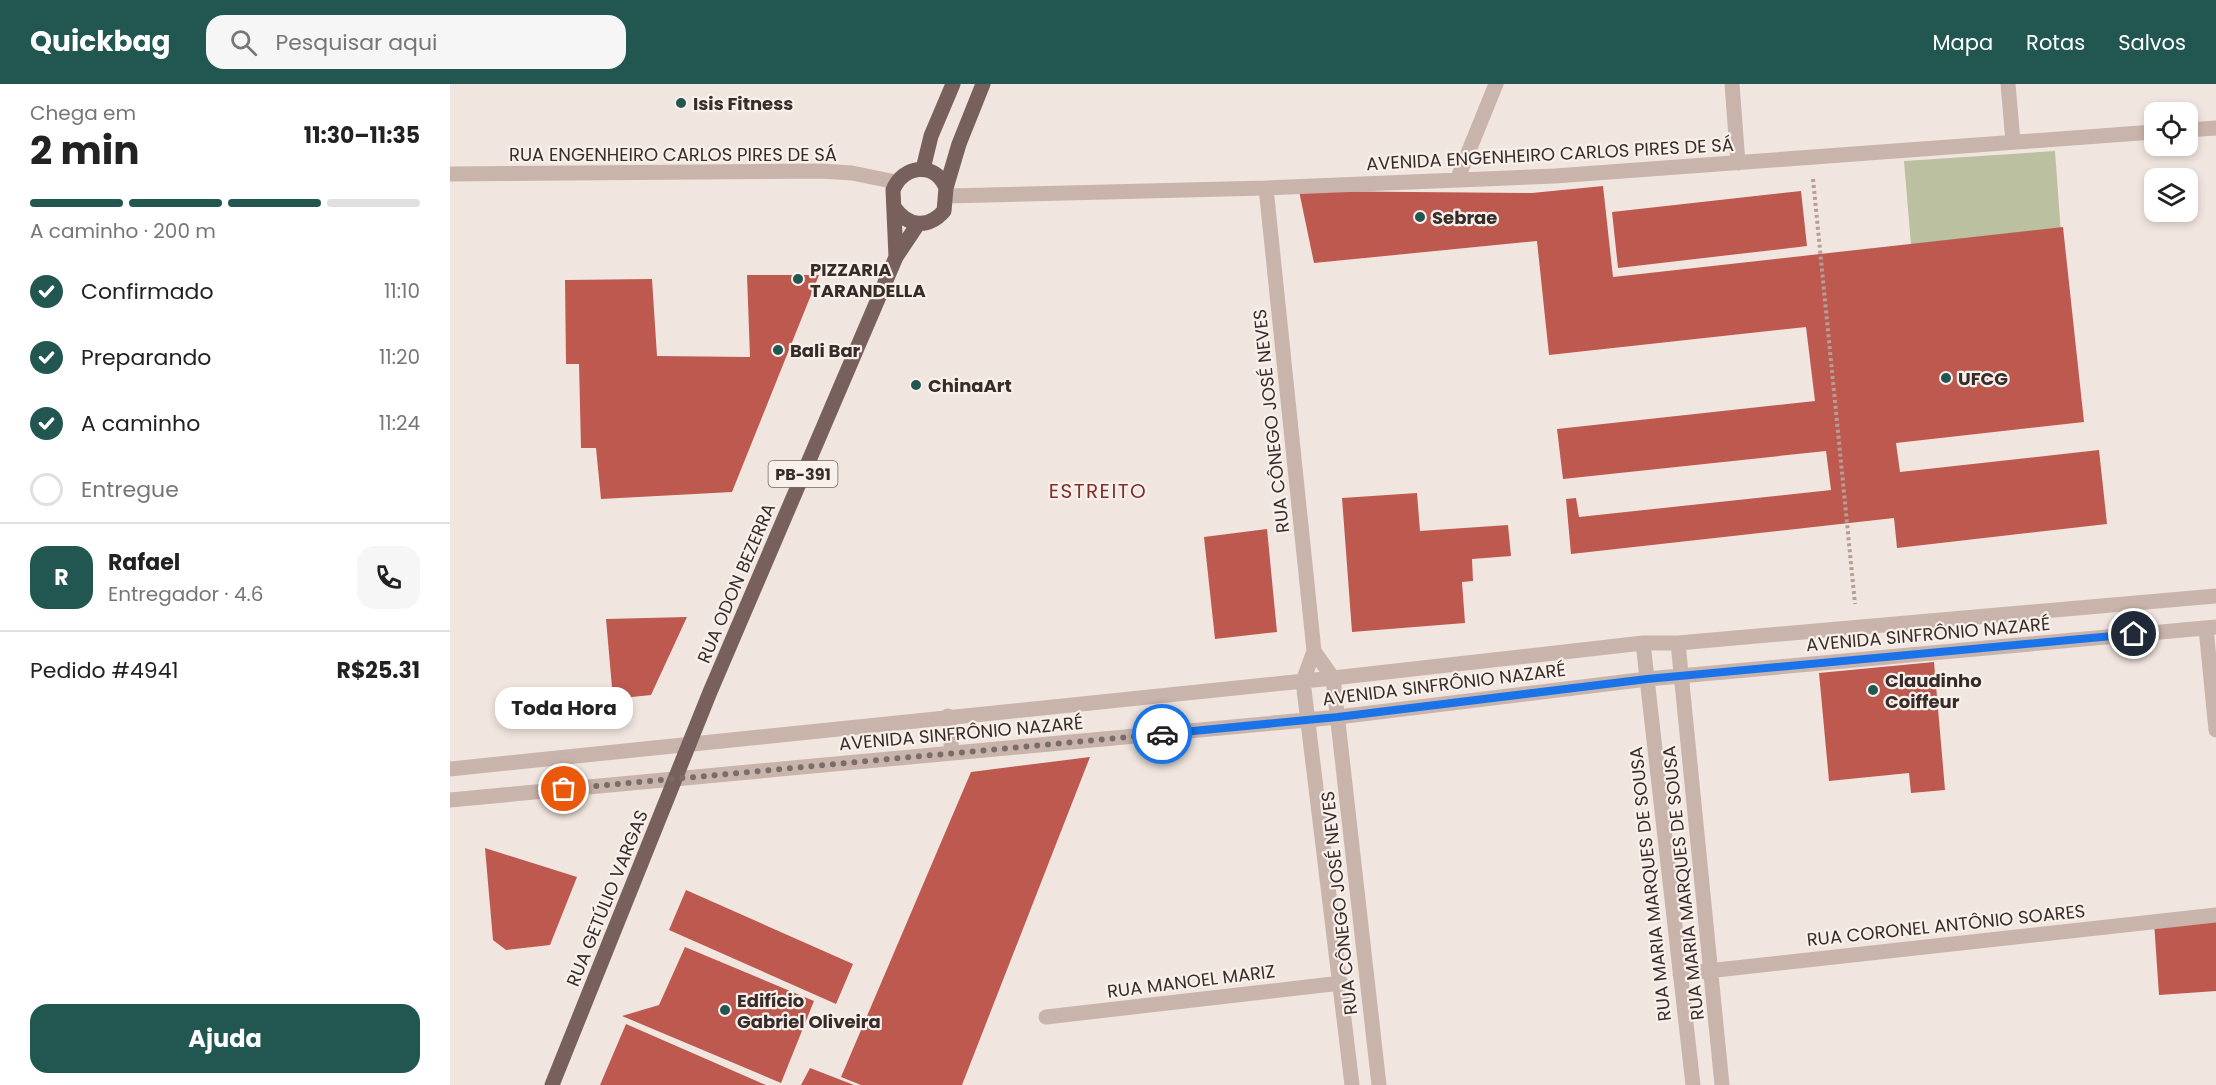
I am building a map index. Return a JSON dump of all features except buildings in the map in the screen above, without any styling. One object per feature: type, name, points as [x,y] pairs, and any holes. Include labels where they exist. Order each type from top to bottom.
[{"type":"main road","points":[[923,169],[932,136],[953,84]]},
{"type":"main road","points":[[947,192],[935,173],[923,169],[908,172],[896,182],[893,190],[894,207],[903,219],[918,224],[933,221],[944,211],[959,144],[983,84]]},
{"type":"main road","name":"RUA ODON BEZERRA","points":[[894,207],[896,257]]},
{"type":"main road","name":"RUA ODON BEZERRA","points":[[710,692],[896,257],[918,224]]},
{"type":"main road","name":"RUA GETÚLIO VARGAS","points":[[552,1085],[710,692]]},
{"type":"street","points":[[1457,180],[1496,84]]},
{"type":"street","points":[[1732,84],[1738,163]]},
{"type":"street","points":[[2008,84],[2013,142]]},
{"type":"street","points":[[2198,129],[2216,128]]},
{"type":"street","name":"AVENIDA ENGENHEIRO CARLOS PIRES DE SÁ","points":[[947,192],[1266,188],[1457,180],[1811,158],[2144,133]]},
{"type":"street","name":"RUA ENGENHEIRO CARLOS PIRES DE SÁ","points":[[450,174],[821,171],[852,173],[896,182]]},
{"type":"street","name":"RUA CÔNEGO JOSÉ NEVES","points":[[1266,188],[1314,651],[1303,681],[1352,1085]]},
{"type":"street","name":"AVENIDA SINFRÔNIO NAZARÉ","points":[[450,769],[1333,678],[1643,643],[1678,643],[2216,596]]},
{"type":"street","points":[[2211,627],[2216,730]]},
{"type":"street","name":"AVENIDA SINFRÔNIO NAZARÉ","points":[[450,800],[1308,720],[1647,679],[2211,627]]},
{"type":"street","name":"RUA MARIA MARQUES DE SOUSA","points":[[1643,643],[1693,1085]]},
{"type":"street","name":"RUA MARIA MARQUES DE SOUSA","points":[[1678,643],[1722,1085]]},
{"type":"street","name":"RUA CÔNEGO JOSÉ NEVES","points":[[1314,651],[1333,678],[1379,1085]]},
{"type":"street","points":[[948,716],[952,753]]},
{"type":"street","name":"RUA CORONEL ANTÔNIO SOARES","points":[[1680,974],[2216,915]]},
{"type":"street","name":"RUA MANOEL MARIZ","points":[[1046,1017],[1341,983]]},
{"type":"path","points":[[1811,158],[1857,626]]},
{"type":"green space","points":[[2055,151],[2061,234],[1911,245],[1904,161]]},
{"type":"way so far","points":[[564,789],[1162,734]]},
{"type":"place","name":"Isis Fitness","points":[[681,103]]},
{"type":"place","name":"Sebrae","points":[[1420,217]]},
{"type":"place","name":"PIZZARIA TARANDELLA","points":[[798,279]]},
{"type":"place","name":"Bali Bar","points":[[778,350]]},
{"type":"place","name":"UFCG","points":[[1946,378]]},
{"type":"place","name":"ChinaArt","points":[[916,385]]},
{"type":"place","name":"Claudinho Coiffeur","points":[[1873,690]]},
{"type":"place","name":"Toda Hora","points":[[564,789]]},
{"type":"place","name":"Edifício Gabriel Oliveira","points":[[725,1010]]},
{"type":"district","name":"ESTREITO","points":[[1098,491]]},
{"type":"route","points":[[1162,734],[1338,717],[1647,679],[2134,634]]}]
